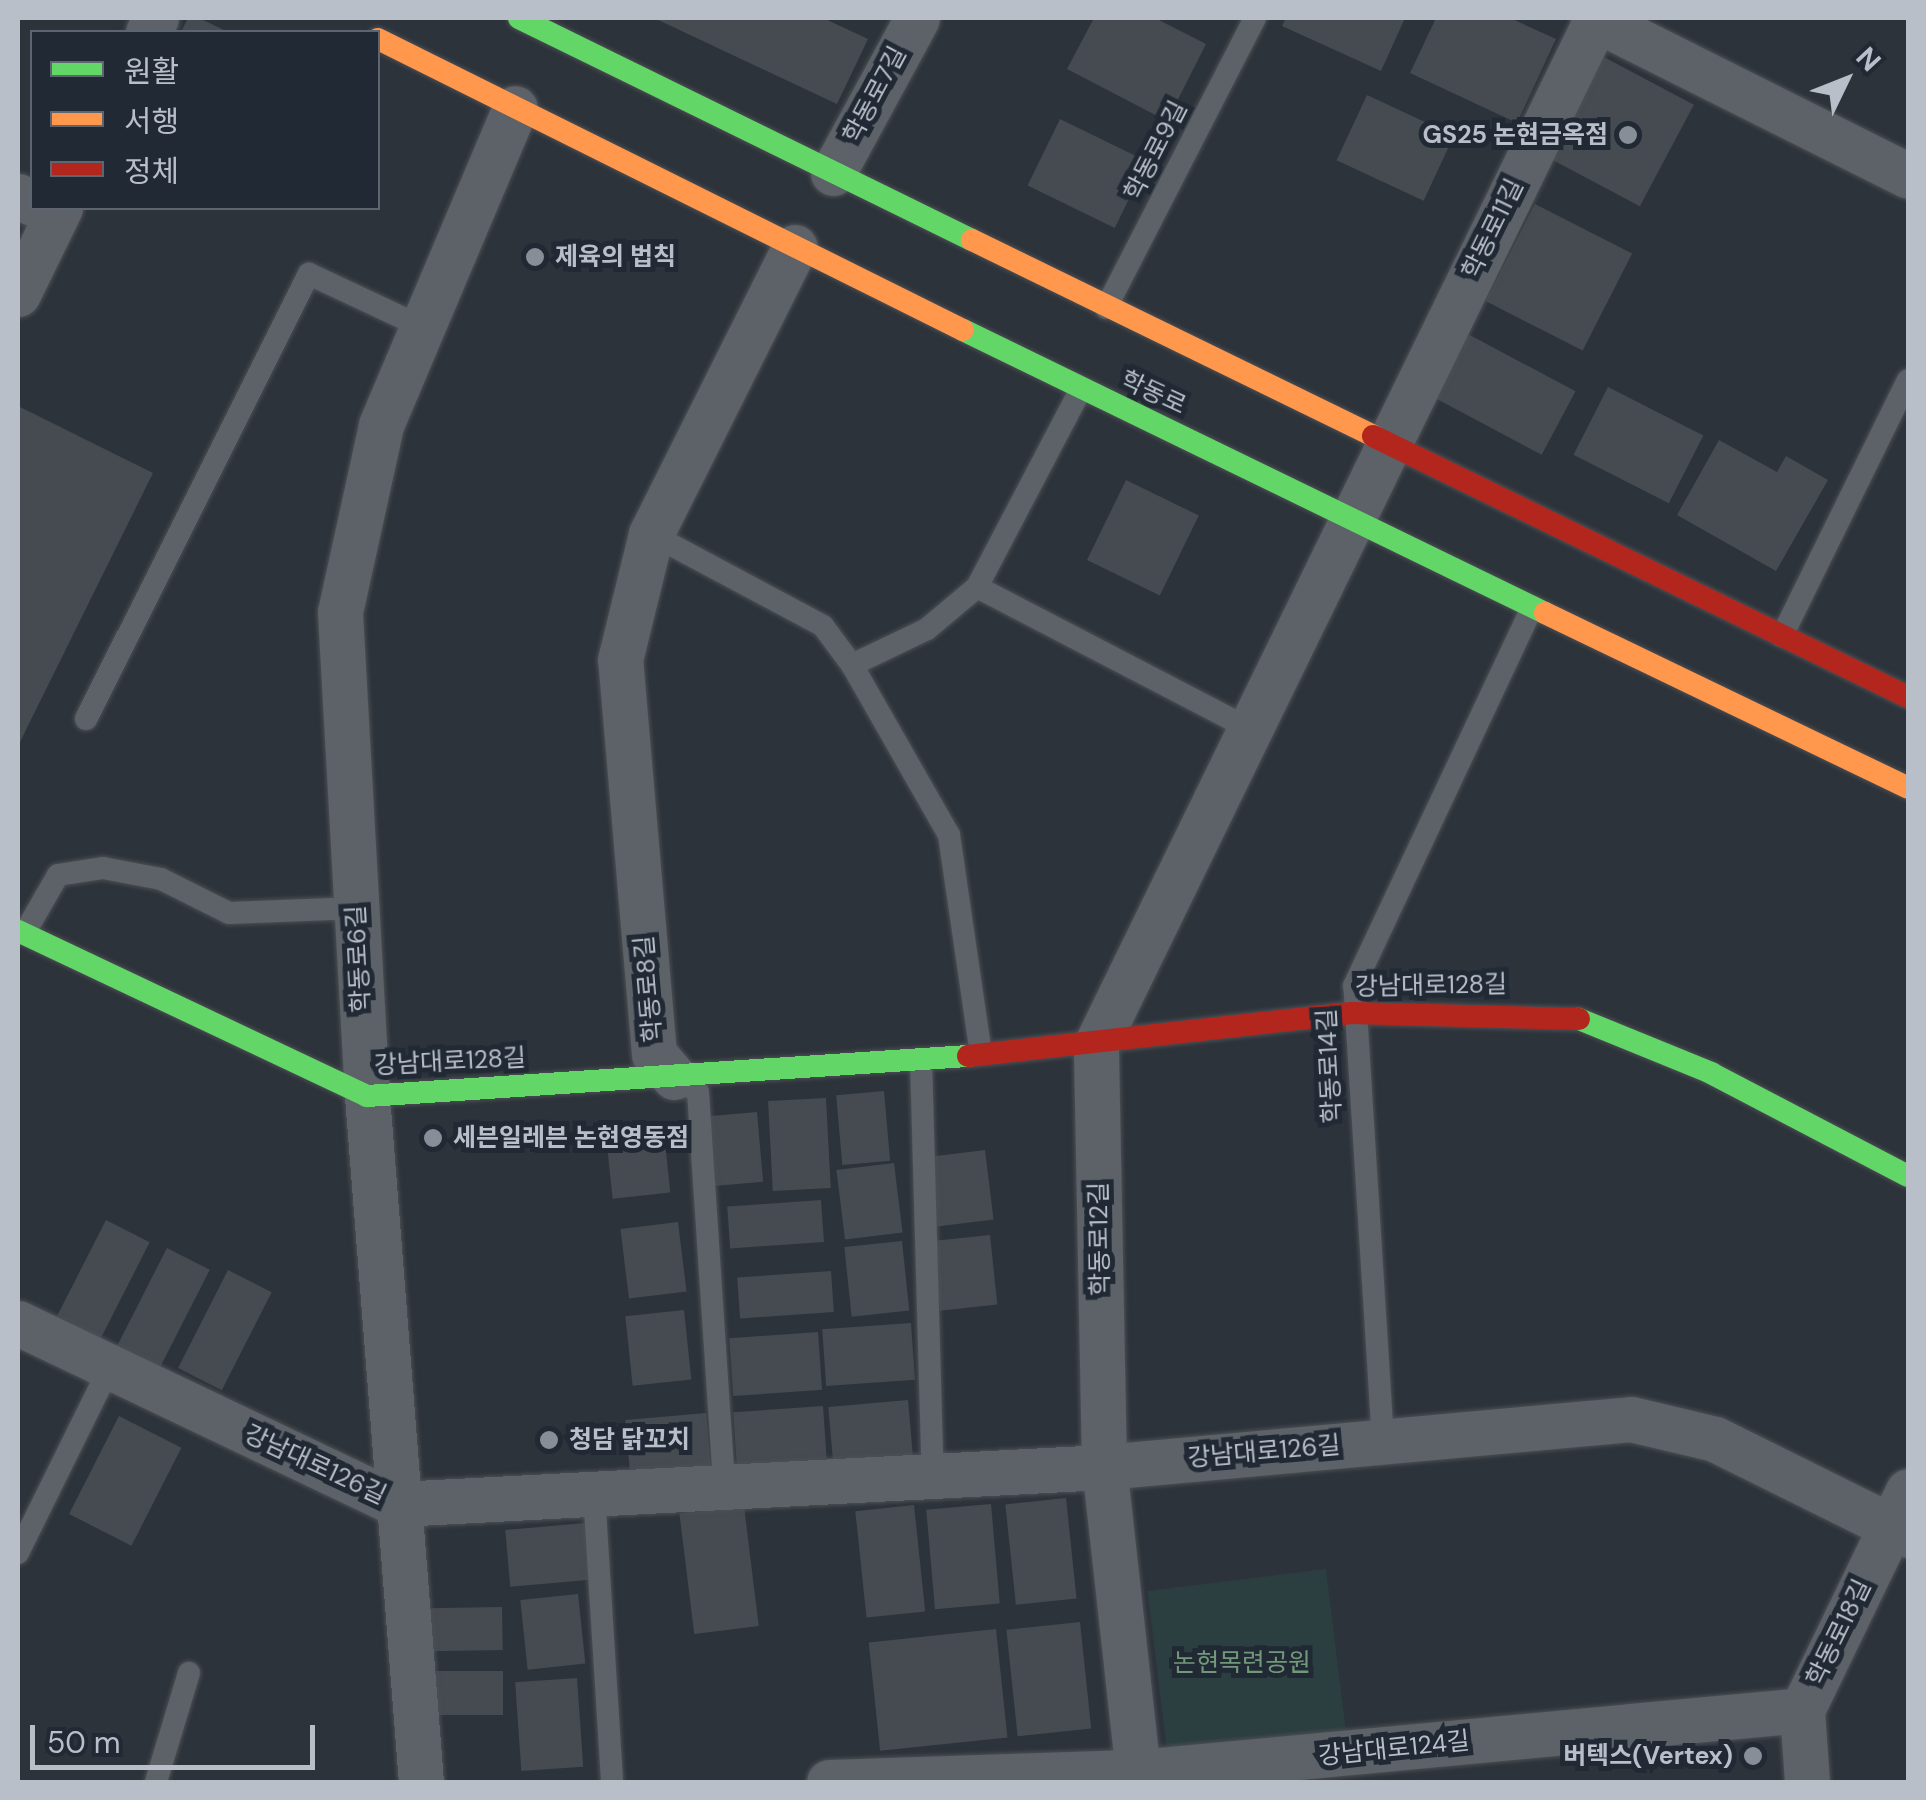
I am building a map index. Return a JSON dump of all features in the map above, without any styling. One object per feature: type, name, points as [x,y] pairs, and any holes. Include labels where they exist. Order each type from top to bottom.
[{"type":"main road","points":[[519,18],[1105,309],[1390,442],[1908,697]]},
{"type":"main road","name":"학동로","points":[[380,39],[1081,390],[1908,788]]},
{"type":"main road","name":"강남대로128길","points":[[21,933],[367,1096],[982,1055],[1352,1013],[1573,1016],[1711,1074],[1908,1176]]},
{"type":"street","name":"학동로7길","points":[[834,172],[917,18]]},
{"type":"street","points":[[1595,18],[1908,176]]},
{"type":"street","name":"학동로11길","points":[[1390,442],[1595,18]]},
{"type":"street","name":"학동로6길","points":[[421,1782],[367,1096],[340,612],[380,425],[515,108]]},
{"type":"street","points":[[18,294],[40,210]]},
{"type":"street","name":"학동로8길","points":[[674,1077],[654,1054],[620,660],[650,534],[795,248]]},
{"type":"street","name":"학동로12길","points":[[1139,1777],[1104,1467],[1096,1045],[1254,731],[1390,442]]},
{"type":"street","name":"강남대로126길","points":[[18,1323],[398,1504],[1104,1467],[1631,1419],[1715,1438],[1903,1518]]},
{"type":"street","name":"학동로18길","points":[[1807,1782],[1802,1710],[1903,1518]]},
{"type":"street","name":"강남대로124길","points":[[853,1782],[1139,1777],[1802,1710]]},
{"type":"lane","name":"학동로9길","points":[[1105,309],[1255,18]]},
{"type":"lane","points":[[86,719],[308,274],[422,327]]},
{"type":"lane","points":[[1782,636],[1908,380]]},
{"type":"lane","points":[[852,665],[927,630],[977,587],[1081,390]]},
{"type":"lane","points":[[650,534],[823,626],[852,665],[949,835],[982,1055]]},
{"type":"lane","points":[[977,587],[1254,731]]},
{"type":"lane","name":"학동로14길","points":[[1384,1441],[1352,1013],[1354,986],[1532,607]]},
{"type":"lane","points":[[21,933],[58,875],[103,868],[161,879],[229,913],[356,908]]},
{"type":"lane","points":[[920,1059],[933,1476]]},
{"type":"lane","name":"학동로8길","points":[[674,1077],[698,1092],[724,1486]]},
{"type":"lane","points":[[18,1553],[109,1369]]},
{"type":"lane","points":[[594,1494],[612,1782]]},
{"type":"lane","points":[[156,1782],[189,1673]]},
{"type":"green space","name":"논현목련공원","points":[[1326,1569],[1347,1739],[1168,1761],[1147,1591]]},
{"type":"building","points":[[188,18],[199,18],[224,30],[182,30]]},
{"type":"building","points":[[654,18],[823,18],[868,39],[837,104]]},
{"type":"building","points":[[1094,18],[1155,18],[1206,44],[1167,121],[1067,69]]},
{"type":"building","points":[[1286,18],[1405,18],[1381,71],[1282,26]]},
{"type":"building","points":[[1436,18],[1510,18],[1556,39],[1517,123],[1410,73]]},
{"type":"building","points":[[1602,56],[1694,105],[1640,206],[1548,158]]},
{"type":"building","points":[[1367,95],[1454,136],[1424,201],[1337,160]]},
{"type":"building","points":[[1060,119],[1147,162],[1115,228],[1028,186]]},
{"type":"building","points":[[1535,204],[1632,253],[1583,351],[1486,301]]},
{"type":"building","points":[[1466,333],[1575,391],[1542,455],[1432,397]]},
{"type":"building","points":[[1608,387],[1703,436],[1669,503],[1573,455]]},
{"type":"building","points":[[18,406],[153,473],[18,746]]},
{"type":"building","points":[[1719,440],[1777,472],[1786,456],[1828,480],[1776,571],[1677,515]]},
{"type":"building","points":[[1126,480],[1199,516],[1160,596],[1087,560]]},
{"type":"building","points":[[884,1091],[890,1161],[842,1165],[836,1095]]},
{"type":"building","points":[[826,1098],[831,1188],[773,1191],[768,1101]]},
{"type":"building","points":[[757,1112],[763,1182],[714,1186],[708,1116]]},
{"type":"building","points":[[663,1123],[670,1193],[613,1199],[605,1129]]},
{"type":"building","points":[[985,1150],[994,1219],[937,1226],[928,1157]]},
{"type":"building","points":[[894,1163],[903,1232],[845,1240],[836,1170]]},
{"type":"building","points":[[821,1200],[824,1242],[730,1248],[727,1207]]},
{"type":"building","points":[[106,1220],[150,1242],[100,1340],[56,1318]]},
{"type":"building","points":[[678,1222],[687,1291],[629,1299],[620,1229]]},
{"type":"building","points":[[990,1235],[997,1305],[940,1311],[932,1241]]},
{"type":"building","points":[[902,1241],[909,1311],[852,1317],[844,1247]]},
{"type":"building","points":[[167,1248],[210,1270],[160,1368],[117,1346]]},
{"type":"building","points":[[228,1270],[272,1292],[222,1390],[178,1368]]},
{"type":"building","points":[[831,1271],[834,1312],[740,1318],[737,1278]]},
{"type":"building","points":[[684,1310],[691,1380],[633,1386],[625,1316]]},
{"type":"building","points":[[911,1323],[915,1380],[826,1386],[822,1329]]},
{"type":"building","points":[[818,1332],[822,1390],[733,1396],[729,1338]]},
{"type":"building","points":[[908,1400],[913,1457],[833,1464],[828,1407]]},
{"type":"building","points":[[823,1406],[827,1463],[737,1469],[733,1412]]},
{"type":"building","points":[[706,1413],[711,1470],[630,1477],[625,1420]]},
{"type":"building","points":[[119,1416],[181,1448],[131,1546],[69,1514]]},
{"type":"building","points":[[1066,1498],[1077,1598],[1016,1605],[1005,1504]]},
{"type":"building","points":[[991,1504],[1000,1604],[935,1609],[926,1510]]},
{"type":"building","points":[[914,1505],[925,1611],[867,1618],[855,1511]]},
{"type":"building","points":[[744,1506],[759,1626],[694,1634],[679,1514]]},
{"type":"building","points":[[585,1523],[590,1580],[510,1587],[505,1530]]},
{"type":"building","points":[[578,1594],[585,1664],[528,1670],[520,1600]]},
{"type":"building","points":[[502,1607],[503,1650],[428,1651],[427,1608]]},
{"type":"building","points":[[1080,1622],[1091,1728],[1018,1736],[1006,1630]]},
{"type":"building","points":[[996,1629],[1007,1737],[880,1751],[869,1642]]},
{"type":"building","points":[[427,1671],[503,1671],[503,1715],[427,1715]]},
{"type":"building","points":[[577,1678],[583,1767],[521,1771],[515,1682]]},
{"type":"traffic: fast","points":[[519,18],[972,240]]},
{"type":"traffic: fast","points":[[963,330],[1545,613]]},
{"type":"traffic: fast","points":[[18,931],[367,1096],[968,1056]]},
{"type":"traffic: fast","points":[[1579,1019],[1711,1073],[1908,1176]]},
{"type":"traffic: slow","points":[[380,40],[963,330]]},
{"type":"traffic: slow","points":[[972,240],[1373,436]]},
{"type":"traffic: slow","points":[[1545,613],[1908,788]]},
{"type":"traffic: jam","points":[[1373,436],[1908,697]]},
{"type":"traffic: jam","points":[[968,1056],[1352,1013],[1579,1019]]},
{"type":"place","name":"GS25 논현금옥점","points":[[1628,135]]},
{"type":"place","name":"제육의 법칙","points":[[535,257]]},
{"type":"place","name":"세븐일레븐 논현영동점","points":[[433,1138]]},
{"type":"place","name":"청담 닭꼬치","points":[[549,1440]]},
{"type":"place","name":"버텍스(Vertex)","points":[[1753,1756]]}]
